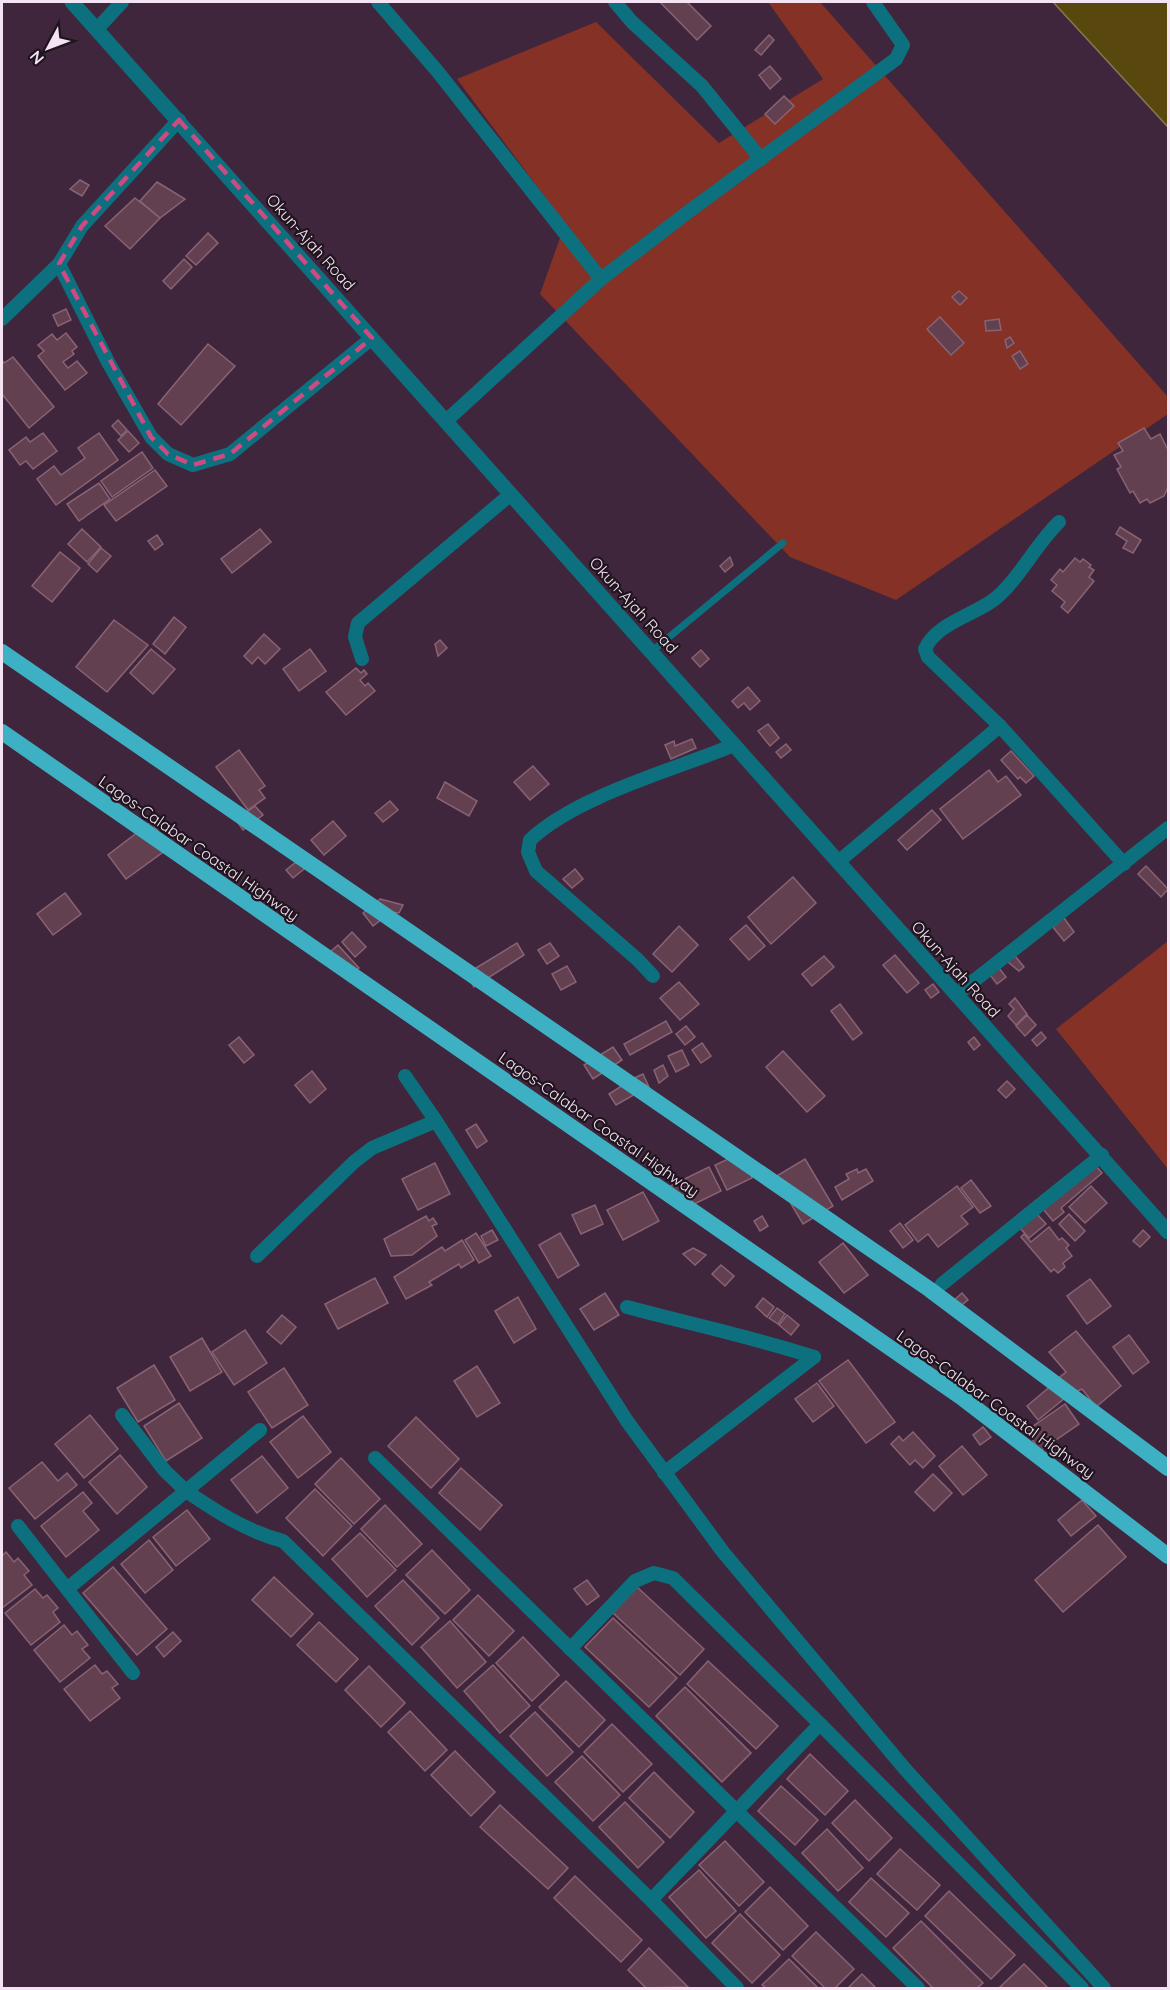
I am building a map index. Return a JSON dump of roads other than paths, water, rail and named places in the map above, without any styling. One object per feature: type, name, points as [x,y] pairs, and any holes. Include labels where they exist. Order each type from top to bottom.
[{"type":"highway","points":[[2,652],[929,1289],[1168,1468]]},
{"type":"highway","name":"Lagos-Calabar Coastal Highway","points":[[2,732],[961,1397],[1168,1556]]},
{"type":"street","name":"Okun-Ajah Road","points":[[72,2],[956,995],[1102,1155],[1168,1232]]},
{"type":"street","points":[[97,29],[122,2]]},
{"type":"street","points":[[378,2],[438,72],[601,279]]},
{"type":"street","points":[[615,2],[632,22],[702,86],[761,159]]},
{"type":"street","points":[[446,421],[601,279],[896,59],[903,45],[873,2]]},
{"type":"street","points":[[2,320],[59,264],[82,226],[179,120]]},
{"type":"street","points":[[59,264],[108,362],[151,437],[168,454],[193,465],[230,454],[372,338]]},
{"type":"street","points":[[363,659],[355,637],[358,623],[511,494]]},
{"type":"street","points":[[1059,522],[1040,540],[1012,580],[992,600],[951,624],[928,642],[925,649],[928,657],[1000,726],[1124,864]]},
{"type":"street","points":[[838,862],[1000,726]]},
{"type":"street","points":[[653,976],[638,960],[536,871],[528,852],[530,840],[556,820],[595,800],[734,745]]},
{"type":"street","points":[[956,995],[1168,828]]},
{"type":"street","points":[[405,1076],[603,1384],[664,1473],[723,1552],[905,1769],[1104,1989]]},
{"type":"street","points":[[257,1256],[354,1162],[372,1148],[436,1121]]},
{"type":"street","points":[[942,1284],[1102,1155]]},
{"type":"street","points":[[627,1307],[682,1323],[761,1339],[814,1357],[664,1473]]},
{"type":"street","points":[[122,1415],[165,1471],[186,1491],[232,1521],[257,1534],[283,1541],[651,1900],[737,1989]]},
{"type":"street","points":[[67,1589],[260,1430]]},
{"type":"street","points":[[375,1458],[918,1989]]},
{"type":"street","points":[[18,1526],[133,1673]]},
{"type":"street","points":[[570,1649],[635,1581],[654,1573],[673,1578],[1082,1989]]},
{"type":"street","points":[[651,1900],[820,1724]]},
{"type":"lane","points":[[651,652],[783,543]]}]
